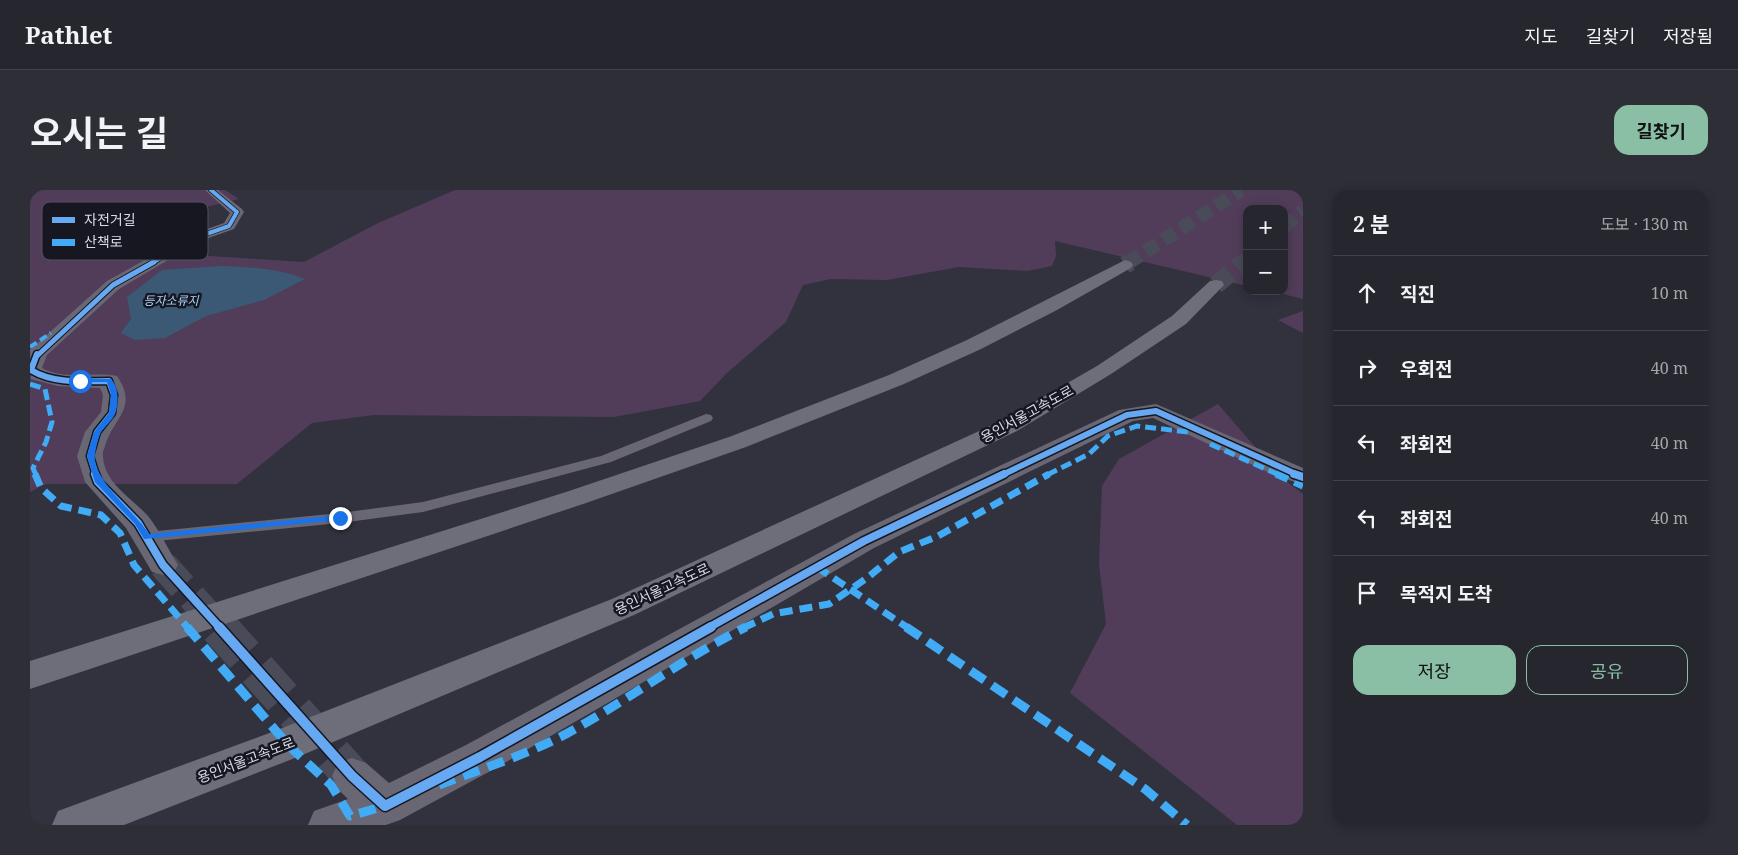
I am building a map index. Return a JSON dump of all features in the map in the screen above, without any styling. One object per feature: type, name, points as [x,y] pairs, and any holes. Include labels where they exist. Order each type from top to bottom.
[{"type":"highway","points":[[30,674],[618,484],[784,425],[923,368],[1077,294],[1125,265]]},
{"type":"highway","name":"용인서울고속도로","points":[[73,825],[286,744],[623,607],[1009,426],[1104,370],[1170,326],[1216,285]]},
{"type":"street","points":[[208,233],[229,226],[237,212],[211,190]]},
{"type":"street","points":[[157,260],[113,285],[38,353],[30,370],[39,377],[80,381],[110,380],[114,394],[112,414],[97,432],[90,456],[98,482],[138,523],[163,565]]},
{"type":"street","points":[[330,825],[385,806],[480,757],[864,540],[1127,415],[1156,411],[1280,469],[1303,477]]},
{"type":"street","points":[[352,776],[385,806]]},
{"type":"lane","points":[[147,537],[340,518],[423,507],[606,459],[706,418]]},
{"type":"shaded area","points":[[30,190],[225,190],[239,199],[208,207],[208,202],[42,202],[42,260],[208,260],[208,256],[304,262],[378,223],[455,190],[1303,190],[1303,299],[1287,295],[1288,205],[1243,205],[1243,285],[1055,241],[1056,256],[1052,266],[1027,271],[959,267],[887,280],[831,279],[803,285],[786,322],[727,373],[700,401],[614,417],[374,415],[312,423],[237,484],[46,484],[30,492]]},
{"type":"shaded area","points":[[208,228],[218,229],[208,240]]},
{"type":"shaded area","points":[[1303,311],[1303,333],[1278,320]]},
{"type":"shaded area","points":[[1218,404],[1282,478],[1303,494],[1303,825],[1237,825],[1070,693],[1106,624],[1099,564],[1102,486],[1119,459]]},
{"type":"water","name":"등자소류지","points":[[220,266],[274,270],[305,279],[264,300],[206,316],[165,338],[135,340],[121,333],[131,319],[127,297],[162,270]]},
{"type":"tunnel","points":[[1128,263],[1241,190]]},
{"type":"tunnel","points":[[1288,224],[1303,211]]},
{"type":"tunnel","points":[[1125,265],[1130,262]]},
{"type":"tunnel","points":[[1216,285],[1243,263]]},
{"type":"tunnel","points":[[163,565],[220,628]]},
{"type":"tunnel","points":[[219,627],[352,776]]},
{"type":"marked path","points":[[30,347],[51,333]]},
{"type":"marked path","points":[[30,384],[45,389],[52,422],[46,442],[33,468],[41,488],[61,506],[101,515],[120,533],[134,565],[288,745],[331,785],[350,816],[388,805]]},
{"type":"marked path","points":[[439,785],[499,763],[565,734],[675,666],[726,637],[773,614],[829,604],[867,578],[899,552],[938,536],[1061,467],[1089,454],[1108,436],[1137,426],[1188,432]]},
{"type":"marked path","points":[[1210,444],[1303,486]]},
{"type":"marked path","points":[[817,567],[1145,789],[1187,825]]},
{"type":"cycle path","points":[[208,233],[229,226],[237,212],[211,190]]},
{"type":"cycle path","points":[[157,260],[113,285],[38,353],[31,370],[48,378],[58,380],[109,381],[114,395],[112,413],[97,432],[90,456],[98,482],[138,523],[163,565],[352,776],[385,806],[480,757],[864,541],[1127,415],[1156,411],[1281,469],[1303,477]]},
{"type":"route","points":[[80,381],[110,380],[114,394],[112,414],[97,432],[90,456],[98,482],[138,523],[147,537],[340,518]]}]
